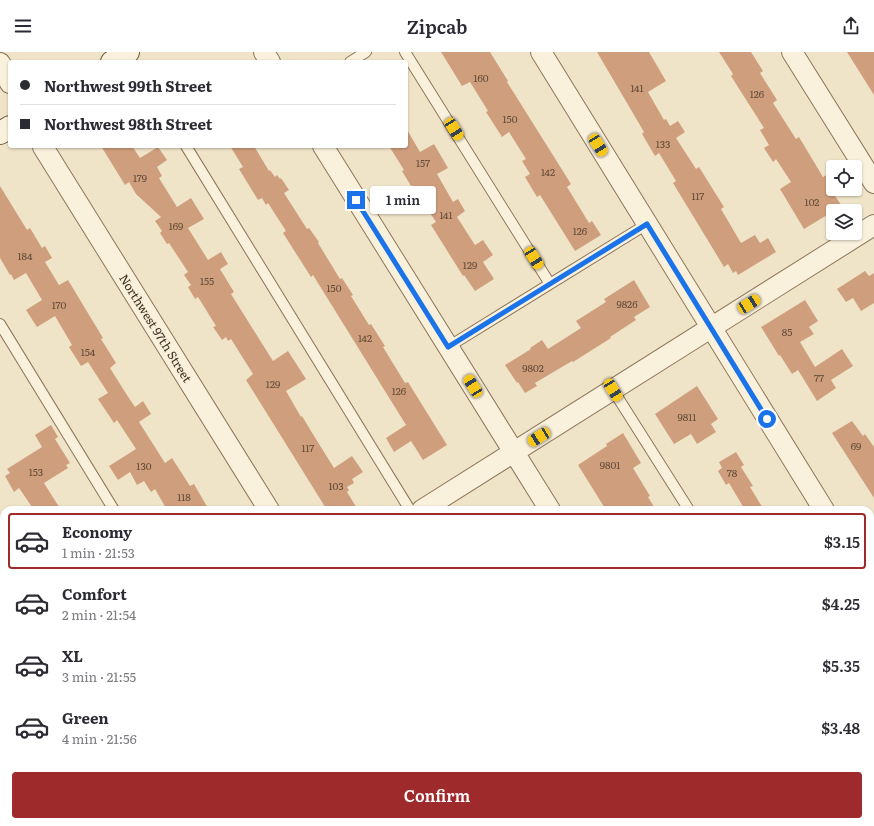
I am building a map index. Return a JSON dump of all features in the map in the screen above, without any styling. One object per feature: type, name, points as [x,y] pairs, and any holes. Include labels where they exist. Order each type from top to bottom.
[{"type":"street","points":[[115,60],[128,52]]},
{"type":"street","points":[[541,52],[822,506]]},
{"type":"street","points":[[792,52],[874,183]]},
{"type":"street","points":[[0,63],[8,79]]},
{"type":"street","name":"Northwest 97th Street","points":[[44,148],[267,506]]},
{"type":"street","points":[[324,148],[548,506]]},
{"type":"street","points":[[428,506],[874,225]]},
{"type":"lane","points":[[353,60],[366,52]]},
{"type":"lane","points":[[406,52],[550,284]]},
{"type":"lane","points":[[187,148],[408,506]]},
{"type":"lane","points":[[448,347],[647,224]]},
{"type":"lane","points":[[0,324],[112,506]]},
{"type":"lane","points":[[613,390],[686,506]]},
{"type":"building","points":[[441,52],[490,52],[508,81],[507,82],[571,184],[567,187],[589,223],[592,221],[601,235],[575,251],[540,195],[537,197],[525,177],[530,174],[522,161],[526,159],[509,132],[502,137],[486,112],[488,111],[470,82],[462,86]]},
{"type":"building","points":[[597,52],[649,52],[666,81],[648,92],[664,120],[666,119],[670,126],[678,121],[685,132],[676,138],[696,169],[699,167],[724,207],[721,209],[741,243],[755,235],[760,243],[768,238],[776,252],[738,275],[736,271],[733,273],[728,264],[724,267],[673,183],[676,181],[659,153],[655,156],[642,134],[644,132]]},
{"type":"building","points":[[719,52],[751,52],[763,71],[760,73],[777,100],[773,103],[796,139],[799,137],[823,177],[826,175],[826,196],[835,196],[841,204],[826,204],[826,216],[804,229],[780,189],[791,182],[776,159],[773,162],[764,148],[769,145],[760,130],[764,128],[731,76],[733,74]]},
{"type":"building","points":[[847,52],[874,52],[874,95]]},
{"type":"building","points":[[408,131],[420,152],[434,144],[448,168],[437,174],[453,202],[458,199],[465,211],[457,217],[475,245],[483,240],[493,255],[483,262],[494,279],[475,291],[464,275],[463,276],[431,225],[436,222],[412,185],[411,186],[402,171],[404,170],[390,148],[408,148]]},
{"type":"building","points":[[102,148],[133,148],[140,158],[159,148],[167,160],[157,167],[162,176],[159,178],[177,207],[191,198],[204,219],[188,228],[208,260],[221,252],[228,264],[220,269],[234,292],[231,294],[273,361],[288,351],[306,379],[286,391],[301,417],[302,416],[334,468],[352,456],[363,472],[352,479],[354,483],[347,487],[349,490],[347,492],[356,506],[325,506],[246,380],[253,374],[231,339],[228,341],[226,337],[222,340],[213,327],[216,326],[198,297],[195,299],[188,287],[191,285],[184,275],[188,272],[169,243],[167,244],[160,233],[162,231],[155,221],[161,217],[136,194],[129,182],[125,185]]},
{"type":"building","points":[[231,148],[255,148],[269,171],[270,170],[275,177],[277,175],[280,179],[281,178],[289,190],[284,193],[307,229],[309,228],[319,242],[318,243],[340,279],[342,278],[353,295],[351,296],[369,325],[371,324],[385,346],[383,347],[405,383],[408,382],[447,445],[423,460],[411,441],[394,452],[386,438],[406,425],[313,275],[311,277],[283,233],[286,231],[268,203],[266,205],[262,198],[258,200],[239,169],[243,167]]},
{"type":"building","points":[[0,186],[27,230],[30,228],[42,248],[45,246],[52,258],[45,262],[59,285],[68,280],[103,338],[101,339],[116,363],[110,368],[125,392],[135,407],[143,401],[151,414],[139,422],[165,463],[172,458],[190,486],[194,484],[207,506],[165,506],[155,489],[151,492],[144,481],[137,485],[130,472],[118,480],[109,466],[136,449],[117,420],[114,423],[98,399],[108,393],[88,362],[81,366],[69,347],[72,345],[55,316],[37,327],[26,310],[42,300],[26,273],[14,280],[0,258]]},
{"type":"building","points":[[865,271],[869,276],[874,273],[874,303],[861,311],[853,298],[846,302],[837,289]]},
{"type":"building","points":[[634,280],[650,307],[634,317],[636,320],[610,337],[611,338],[573,362],[572,361],[535,383],[537,386],[525,393],[505,365],[531,349],[530,348],[542,340],[548,349],[581,328],[576,321],[606,302],[604,299]]},
{"type":"building","points":[[805,300],[818,321],[809,327],[814,334],[800,342],[815,367],[842,349],[853,366],[831,380],[836,388],[817,401],[798,370],[792,374],[761,327]]},
{"type":"building","points":[[697,386],[718,419],[711,424],[716,432],[697,444],[691,434],[674,444],[655,414]]},
{"type":"building","points":[[852,421],[863,436],[865,434],[874,447],[874,498],[832,433]]},
{"type":"building","points":[[51,425],[58,437],[55,439],[70,463],[66,465],[68,468],[44,483],[58,506],[31,506],[19,488],[14,492],[5,476],[10,473],[7,469],[42,447],[35,435]]},
{"type":"building","points":[[623,433],[641,463],[633,468],[650,496],[648,497],[654,506],[604,506],[578,465],[607,446],[606,444]]},
{"type":"building","points":[[736,452],[744,465],[741,467],[753,486],[750,487],[762,506],[743,506],[729,483],[726,485],[718,471],[722,468],[719,462]]},
{"type":"route","points":[[356,200],[448,347],[647,224],[767,419]]}]
